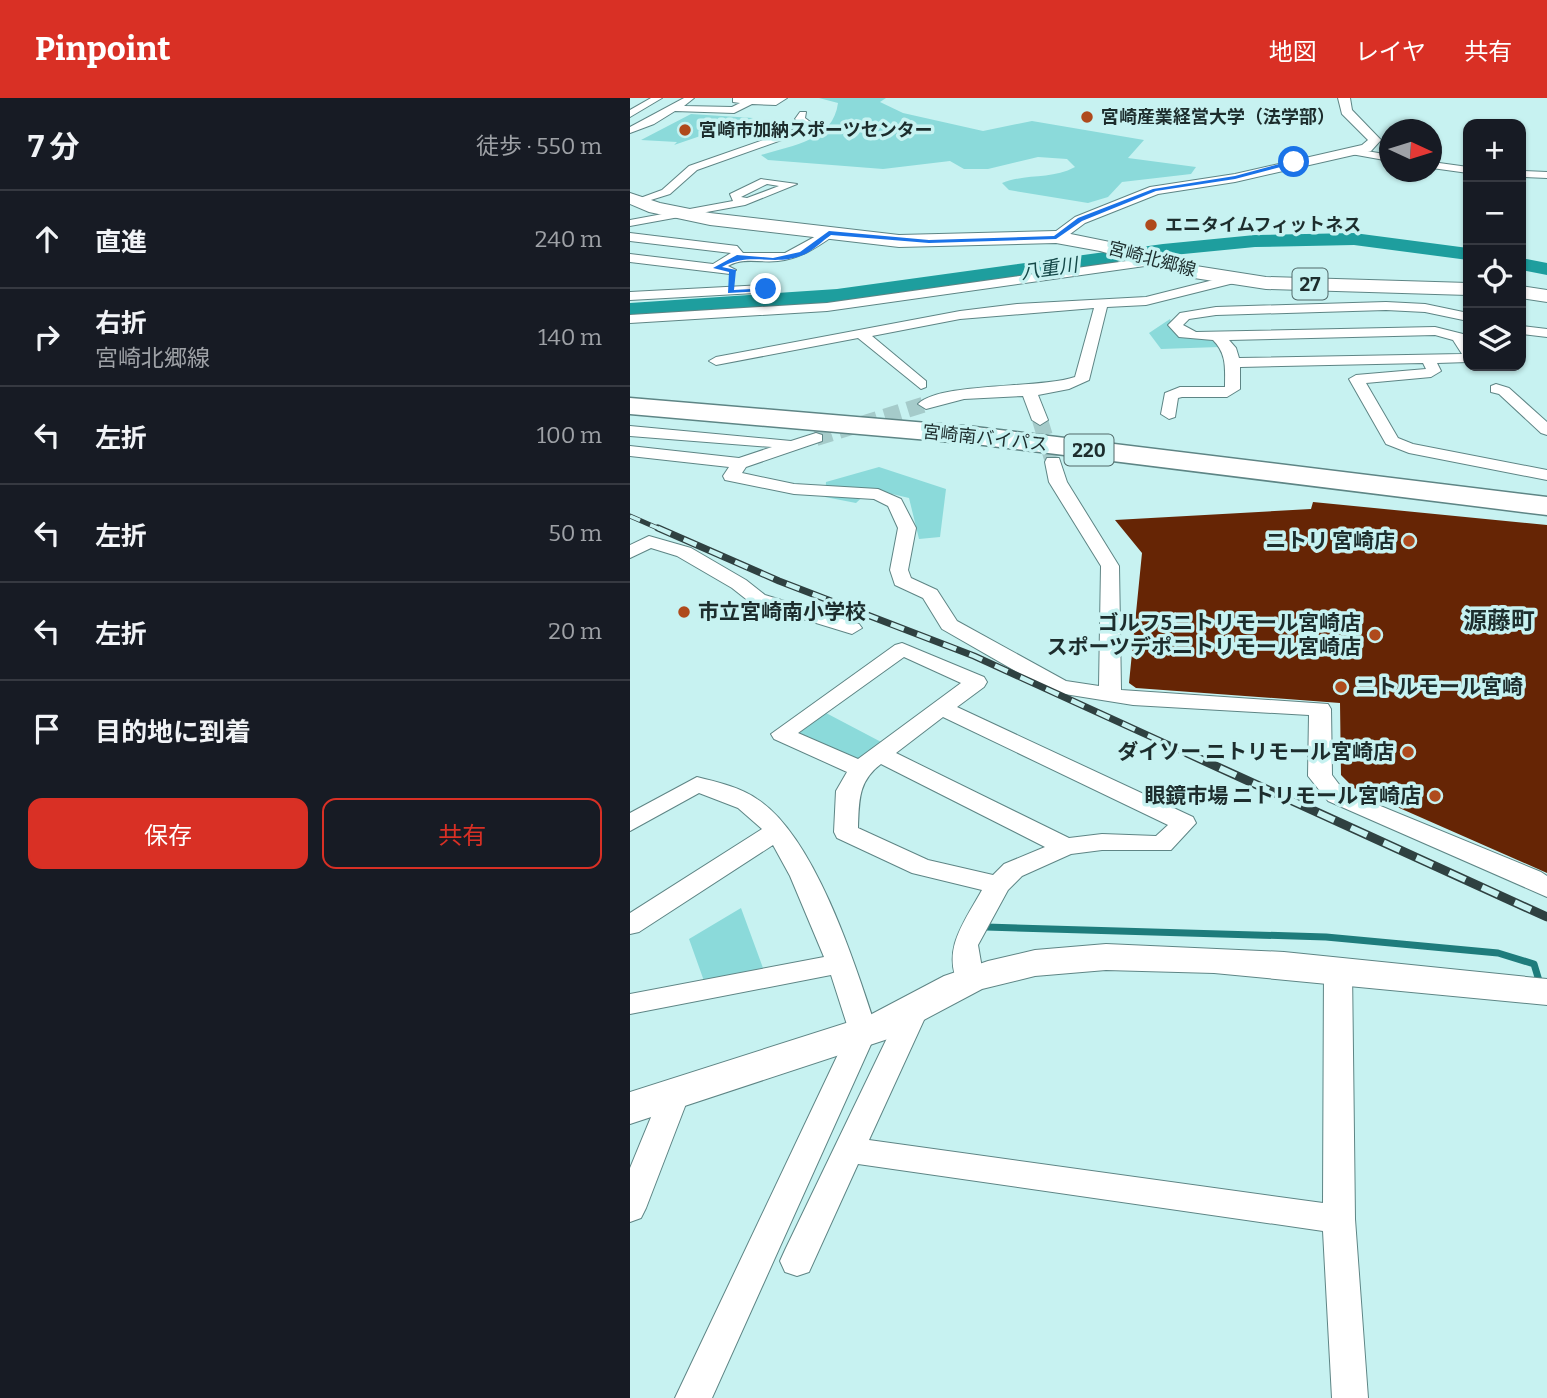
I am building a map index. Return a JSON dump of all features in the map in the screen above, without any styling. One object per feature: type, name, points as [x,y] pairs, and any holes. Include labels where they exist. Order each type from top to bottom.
[{"type":"highway","name":"宮崎南バイパス","points":[[630,396],[803,409],[1007,430],[1547,494]]},
{"type":"highway","name":"宮崎南バイパス","points":[[630,406],[809,419],[1004,440],[1547,506]]},
{"type":"main road","name":"宮崎北郷線","points":[[634,200],[677,214],[929,242],[1056,237],[1233,279],[1463,289]]},
{"type":"main road","points":[[1526,293],[1547,296]]},
{"type":"street","points":[[630,114],[658,98]]},
{"type":"street","points":[[630,130],[651,122],[690,98]]},
{"type":"street","points":[[702,98],[776,102],[783,98]]},
{"type":"street","points":[[1056,237],[1080,220],[1155,190],[1235,178],[1294,162],[1366,148],[1375,140],[1346,111],[1344,98]]},
{"type":"street","points":[[673,108],[734,110],[750,101]]},
{"type":"street","points":[[634,200],[666,192],[693,167],[801,130],[808,124],[800,119],[803,114]]},
{"type":"street","points":[[1355,152],[1379,156]]},
{"type":"street","points":[[1442,166],[1463,169]]},
{"type":"street","points":[[1526,174],[1547,175]]},
{"type":"street","points":[[630,223],[741,203]]},
{"type":"street","points":[[716,268],[737,256],[773,260],[802,253],[829,233]]},
{"type":"street","points":[[630,237],[737,250],[737,256]]},
{"type":"street","points":[[630,258],[669,241]]},
{"type":"street","points":[[630,258],[732,270],[730,292]]},
{"type":"street","points":[[630,320],[755,313],[895,299],[1154,261]]},
{"type":"street","points":[[630,295],[679,264]]},
{"type":"street","points":[[716,361],[1006,309],[1146,301],[1233,279]]},
{"type":"street","points":[[630,295],[766,289]]},
{"type":"street","points":[[926,404],[945,396],[1029,391],[1082,380],[1101,305]]},
{"type":"street","points":[[1463,316],[1425,308],[1385,306],[1216,311],[1185,316],[1175,325],[1184,334],[1217,336],[1435,331],[1458,337],[1463,344]]},
{"type":"street","points":[[1526,331],[1547,333]]},
{"type":"street","points":[[862,335],[920,384]]},
{"type":"street","points":[[1169,414],[1170,396],[1180,392],[1227,392],[1233,389],[1233,363],[1229,348],[1217,336]]},
{"type":"street","points":[[1233,363],[1463,358]]},
{"type":"street","points":[[1429,359],[1434,371],[1431,373],[1356,379],[1392,441],[1409,448],[1547,475]]},
{"type":"street","points":[[1496,390],[1504,391],[1547,429]]},
{"type":"street","points":[[1029,391],[1040,420]]},
{"type":"street","points":[[630,431],[795,444]]},
{"type":"street","points":[[630,451],[740,463],[816,438]]},
{"type":"street","points":[[1053,462],[1058,482],[1110,566],[1110,694]]},
{"type":"street","points":[[740,463],[731,476],[794,489],[878,494],[895,503],[907,528],[899,570],[902,581],[930,594],[949,625],[1060,687],[1110,694],[1320,709],[1320,776],[1336,796],[1532,878],[1547,888]]},
{"type":"street","points":[[630,552],[649,541],[684,552],[739,584],[758,599],[852,628]]},
{"type":"street","points":[[998,885],[921,867],[846,832],[848,791],[870,762],[976,682],[902,649],[782,734],[870,762],[1066,847]]},
{"type":"street","points":[[940,707],[1184,824],[1162,844],[1102,842],[1066,847],[1013,870],[998,885],[965,945],[970,980]]},
{"type":"street","points":[[630,823],[697,784],[751,805],[778,830],[842,963],[863,1031],[693,1398]]},
{"type":"street","points":[[630,925],[778,830]]},
{"type":"street","points":[[630,1108],[875,1029],[970,980],[1021,967],[1090,957],[1195,959],[1338,969],[1547,992]]},
{"type":"street","points":[[630,1003],[842,963]]},
{"type":"street","points":[[1338,969],[1339,1219],[1350,1398]]},
{"type":"street","points":[[797,1261],[915,1009]]},
{"type":"street","points":[[630,1208],[674,1096]]},
{"type":"street","points":[[850,1150],[1339,1219]]},
{"type":"shaded area","points":[[819,98],[886,98],[880,102],[903,113],[983,131],[1032,121],[1144,140],[1128,158],[1196,167],[1191,174],[1122,182],[1108,197],[1088,203],[1009,190],[1002,183],[1057,174],[1075,167],[1067,159],[1038,157],[988,169],[964,169],[950,161],[883,169],[768,160],[761,155],[810,140],[820,134],[835,116],[838,103]]},
{"type":"shaded area","name":"宮崎市加納スポーツセンター","points":[[691,114],[753,118],[674,145],[677,142],[641,140]]},
{"type":"shaded area","points":[[1170,319],[1177,331],[1183,335],[1216,341],[1219,347],[1161,349],[1149,333]]},
{"type":"shaded area","points":[[879,467],[946,489],[940,537],[919,539],[909,498],[871,489],[856,503],[825,497],[826,482]]},
{"type":"shaded area","points":[[826,713],[885,744],[857,761],[798,734]]},
{"type":"shaded area","points":[[741,908],[763,968],[704,981],[689,939]]},
{"type":"building","name":"ニトルモール宮崎","points":[[1313,502],[1547,525],[1547,873],[1354,788],[1341,775],[1340,703],[1136,688],[1129,683],[1142,553],[1115,520],[1311,509]]},
{"type":"waterway","name":"八重川","points":[[630,310],[837,296],[1163,250],[1255,241],[1354,239],[1463,253]]},
{"type":"waterway","name":"八重川","points":[[1526,265],[1547,269]]},
{"type":"waterway","points":[[986,927],[1326,937],[1498,953],[1534,964],[1540,984]]},
{"type":"tunnel","points":[[816,438],[926,404]]},
{"type":"tunnel","points":[[1040,420],[1053,462]]},
{"type":"railway","points":[[630,516],[662,530]]},
{"type":"railway","points":[[658,528],[779,581],[974,656],[1191,755]]},
{"type":"railway","points":[[1187,753],[1547,917]]},
{"type":"place","name":"宮崎産業経営大学（法学部）","points":[[1087,117]]},
{"type":"place","name":"宮崎市加納スポーツセンター","points":[[685,130]]},
{"type":"place","name":"エニタイムフィットネス","points":[[1151,225]]},
{"type":"place","name":"ニトリ 宮崎店","points":[[1409,541]]},
{"type":"place","name":"市立宮崎南小学校","points":[[684,612]]},
{"type":"place","name":"ゴルフ5ニトリモール宮崎店 スポーツデポニトリモール宮崎店","points":[[1375,635]]},
{"type":"place","name":"ニトルモール宮崎","points":[[1341,687]]},
{"type":"place","name":"ダイソー ニトリモール宮崎店","points":[[1408,752]]},
{"type":"place","name":"眼鏡市場 ニトリモール宮崎店","points":[[1435,796]]},
{"type":"district","name":"源藤町","points":[[1499,621]]},
{"type":"route","points":[[766,289],[730,292],[732,270],[716,268],[737,256],[773,260],[802,253],[829,233],[929,242],[1056,237],[1064,228],[1080,220],[1155,190],[1235,178],[1294,162]]}]
